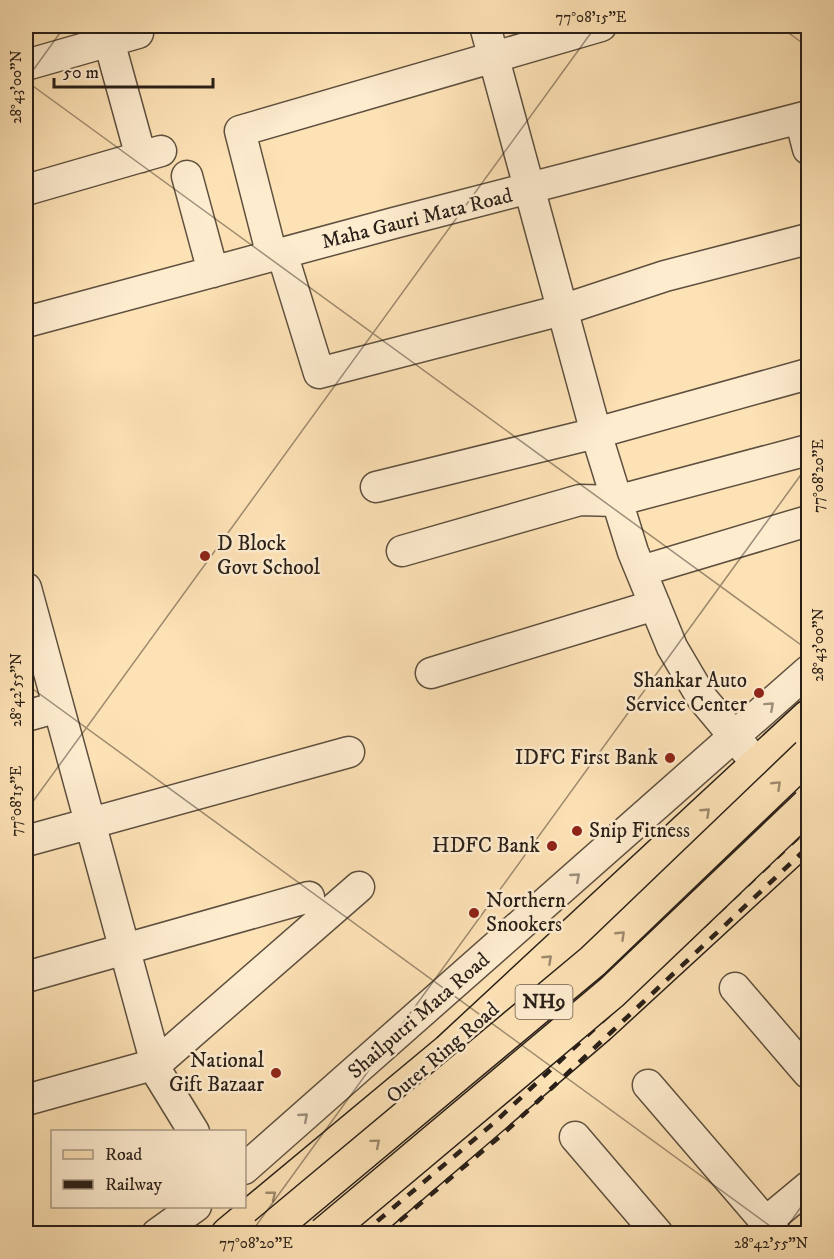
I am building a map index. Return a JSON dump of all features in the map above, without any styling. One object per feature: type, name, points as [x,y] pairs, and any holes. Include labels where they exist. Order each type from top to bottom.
[{"type":"main road","name":"Outer Ring Road","points":[[244,1223],[448,1051],[808,717]]},
{"type":"main road","name":"Outer Ring Road","points":[[244,1223],[593,962],[808,755]]},
{"type":"main road","name":"NH9","points":[[324,1233],[612,992],[808,805]]},
{"type":"main road","points":[[356,1233],[599,1026],[808,834]]},
{"type":"main road","points":[[333,1146],[383,1210]]},
{"type":"street","points":[[26,65],[138,33],[135,26]]},
{"type":"street","points":[[485,26],[596,434],[640,571],[672,647],[702,698],[733,738],[758,765]]},
{"type":"street","points":[[601,26],[240,130],[277,254],[319,373],[562,310],[665,276],[808,239]]},
{"type":"street","points":[[26,190],[151,154],[109,41]]},
{"type":"street","points":[[804,117],[808,149]]},
{"type":"street","name":"Maha Gauri Mata Road","points":[[26,322],[277,254],[804,117]]},
{"type":"street","points":[[188,176],[213,272]]},
{"type":"street","points":[[376,487],[596,434],[808,374]]},
{"type":"street","points":[[402,551],[580,500],[616,501],[808,450]]},
{"type":"street","points":[[640,571],[808,521]]},
{"type":"street","points":[[26,588],[159,1075],[194,1130]]},
{"type":"street","points":[[431,673],[655,605]]},
{"type":"street","name":"Shailputri Mata Road","points":[[246,1167],[808,671]]},
{"type":"street","points":[[26,716],[58,707]]},
{"type":"street","points":[[26,841],[349,752]]},
{"type":"street","points":[[26,1100],[156,1064],[359,887]]},
{"type":"street","points":[[26,977],[309,897]]},
{"type":"street","points":[[735,988],[808,1073]]},
{"type":"street","points":[[648,1085],[771,1228],[808,1187]]},
{"type":"street","points":[[575,1137],[658,1233]]},
{"type":"street","points":[[157,1233],[193,1208]]},
{"type":"railway","points":[[362,1234],[495,1122],[808,828]]},
{"type":"railway","points":[[384,1234],[504,1133],[808,847]]},
{"type":"place","name":"D Block Govt School","points":[[205,556]]},
{"type":"place","name":"Shankar Auto Service Center","points":[[759,693]]},
{"type":"place","name":"IDFC First Bank","points":[[670,758]]},
{"type":"place","name":"Snip Fitness","points":[[577,831]]},
{"type":"place","name":"HDFC Bank","points":[[552,846]]},
{"type":"place","name":"Northern Snookers","points":[[474,913]]},
{"type":"place","name":"National Gift Bazaar","points":[[276,1073]]}]
